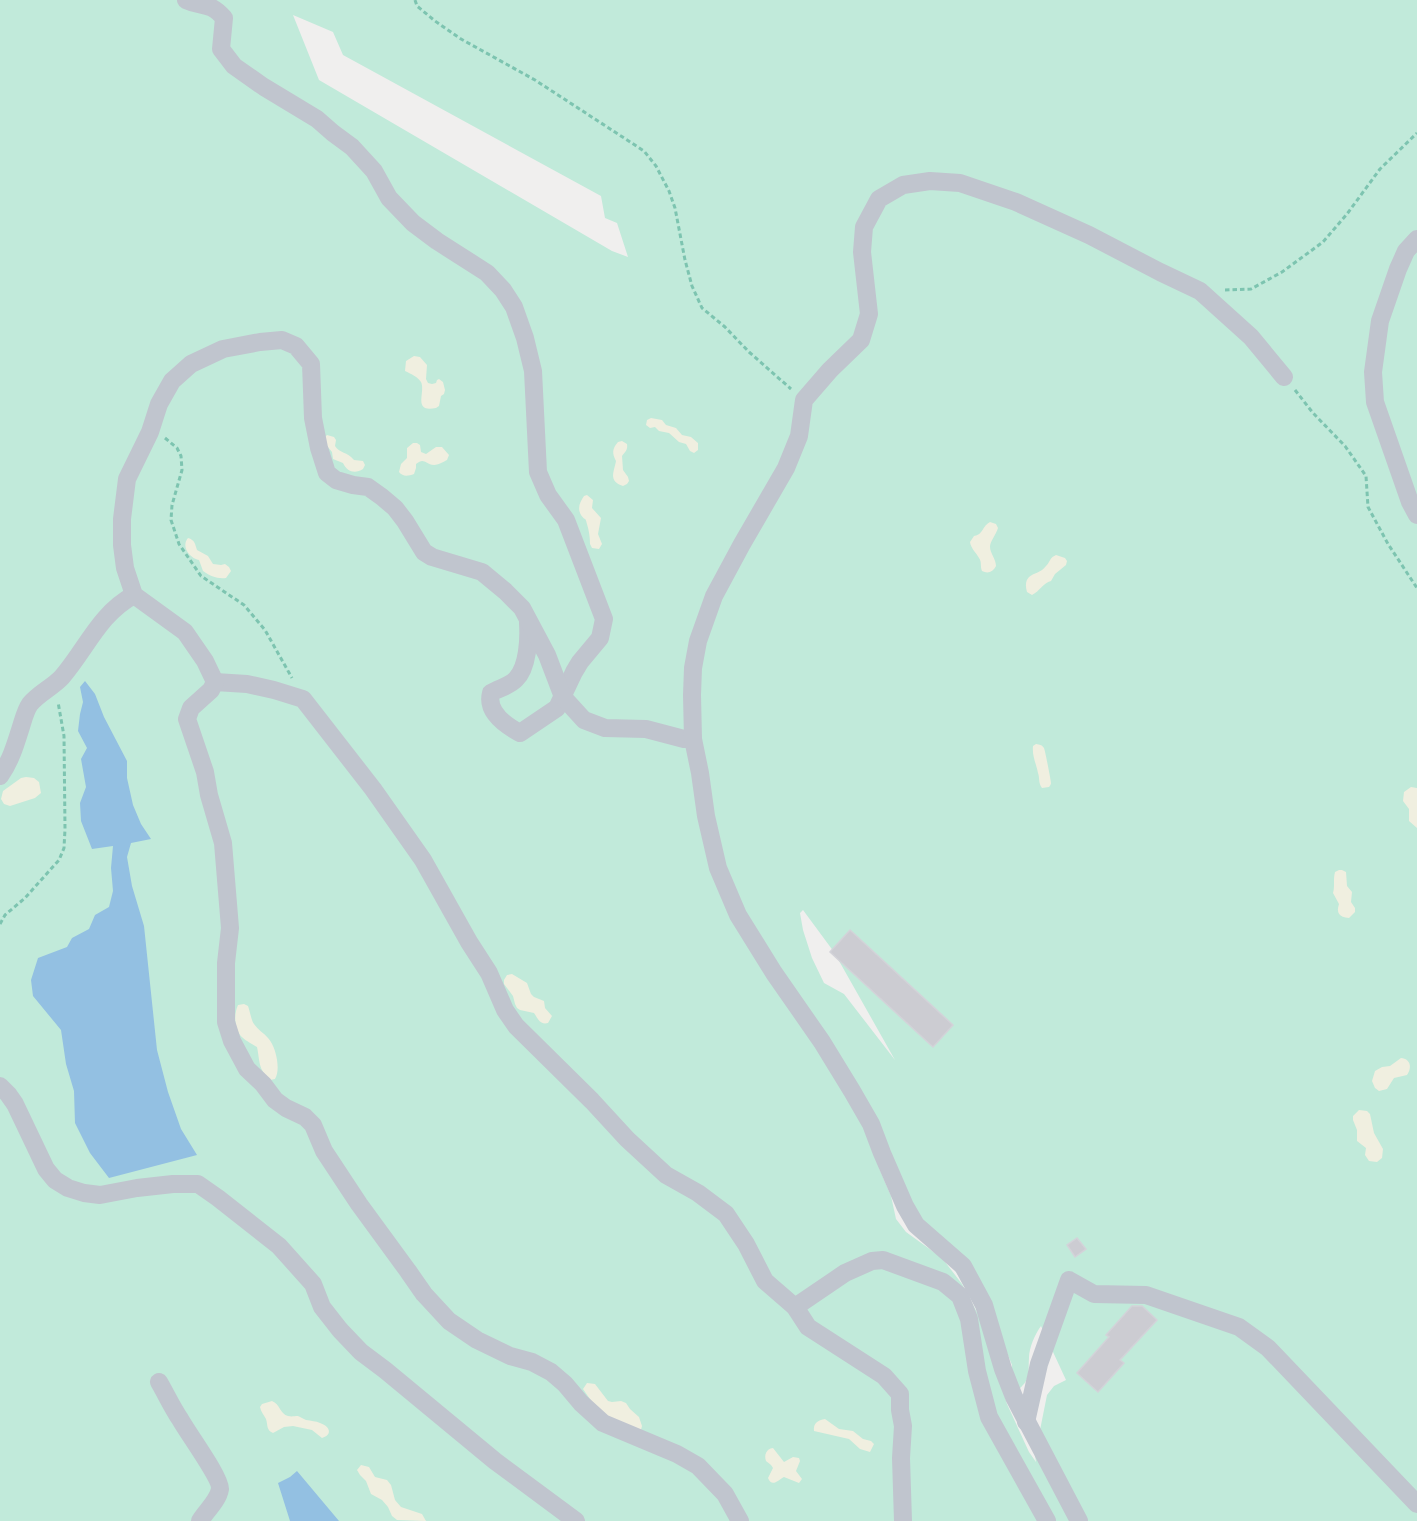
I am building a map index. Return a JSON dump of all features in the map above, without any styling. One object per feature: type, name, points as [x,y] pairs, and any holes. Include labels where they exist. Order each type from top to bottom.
[{"type":"street","points":[[186,0],[206,5],[224,18],[221,49],[234,66],[317,119],[352,147],[374,171],[389,198],[413,223],[488,273],[514,307],[533,371],[538,472],[548,495],[567,520],[604,619],[600,638],[580,662],[557,708],[520,733],[508,727],[497,717],[489,700],[491,693],[518,678],[529,643],[528,622]]},
{"type":"street","points":[[1047,1521],[989,1417],[977,1371],[969,1319],[971,1300],[963,1266],[916,1225],[905,1206],[871,1124],[822,1042],[774,973],[738,915],[718,868],[706,816],[693,739],[693,668],[698,641],[714,596],[786,468],[799,436],[804,400],[830,370],[861,340],[869,314],[862,252],[864,227],[879,199],[903,185],[930,181],[960,183],[1016,202],[1089,235],[1200,291],[1251,337],[1284,377]]},
{"type":"street","points":[[1417,239],[1406,251],[1380,321],[1373,372],[1375,402],[1410,502],[1417,515]]},
{"type":"street","points":[[693,739],[684,739],[646,729],[604,728],[584,720],[563,697],[547,655],[522,608],[506,591],[482,572],[432,557],[424,552],[395,508],[368,487],[336,480],[327,473],[313,418],[311,364],[296,346],[282,340],[223,349],[191,364],[172,381],[159,404],[150,432],[127,479],[122,519],[122,545],[125,568],[134,595],[185,632],[206,661],[215,682],[211,690],[191,708],[187,719],[205,772],[223,843],[230,928],[226,963],[226,1022],[232,1041],[247,1069],[276,1100],[286,1108],[305,1117],[313,1125],[324,1151],[359,1204],[424,1294],[449,1321],[477,1340],[551,1372],[566,1384],[581,1403],[603,1424],[677,1454],[698,1466],[725,1494],[740,1521]]},
{"type":"street","points":[[0,776],[7,766],[30,704],[62,676],[102,621],[121,602],[134,595]]},
{"type":"street","points":[[215,682],[247,684],[303,699],[373,789],[423,860],[489,973],[516,1026],[627,1139],[666,1175],[698,1193],[726,1214],[746,1244],[765,1281],[795,1307],[808,1327],[884,1376],[900,1394],[903,1426],[901,1458],[903,1521]]},
{"type":"street","points":[[0,1086],[15,1104],[46,1169],[55,1180],[68,1188],[100,1195],[146,1187],[198,1184],[218,1198],[279,1246],[314,1284],[322,1307],[361,1352],[495,1461],[576,1521]]},
{"type":"street","points":[[795,1307],[844,1274],[872,1261],[883,1260],[943,1282],[960,1296],[984,1305],[1014,1397],[1079,1521]]},
{"type":"street","points":[[1026,1422],[1039,1364],[1069,1280],[1094,1294],[1146,1295],[1239,1327],[1268,1348],[1417,1504]]},
{"type":"street","points":[[159,1382],[220,1486],[219,1493],[200,1521]]},
{"type":"path","points":[[415,0],[417,6],[461,39],[535,80],[644,151],[656,166],[669,191],[675,208],[687,269],[702,308],[804,400]]},
{"type":"path","points":[[1200,291],[1251,289],[1282,272],[1323,242],[1380,169],[1417,133]]},
{"type":"path","points":[[1284,377],[1313,413],[1345,446],[1366,476],[1368,507],[1388,544],[1417,588]]},
{"type":"path","points":[[150,432],[165,438],[177,448],[181,456],[182,470],[172,505],[171,520],[179,544],[201,576],[244,605],[265,630],[303,699]]},
{"type":"path","points":[[0,924],[5,915],[25,898],[59,860],[64,848],[64,736],[54,685]]},
{"type":"green space","points":[[0,0],[1417,0],[1417,1521],[0,1521]],"holes":[[[293,15],[333,32],[343,55],[601,196],[605,218],[617,223],[628,257],[612,251],[319,80]],[[803,910],[834,952],[895,1060],[844,994],[824,983],[812,958],[800,913]],[[879,1168],[926,1227],[1003,1343],[1012,1365],[1011,1377],[1019,1389],[1027,1378],[1030,1350],[1041,1326],[1066,1380],[1054,1386],[1047,1395],[1035,1455],[1036,1462],[1007,1404],[981,1320],[962,1284],[942,1258],[906,1232],[896,1219],[891,1196]]]},
{"type":"sand","points":[[414,356],[420,357],[427,365],[428,383],[436,383],[439,379],[443,382],[444,394],[436,408],[429,409],[422,405],[421,382],[405,371],[406,361]]},
{"type":"sand","points":[[651,418],[662,420],[666,425],[676,428],[682,435],[691,437],[698,443],[698,450],[694,453],[686,444],[679,442],[669,433],[659,431],[655,427],[650,428],[646,425],[647,420]]},
{"type":"sand","points":[[327,435],[334,437],[335,446],[339,450],[354,460],[363,461],[365,465],[363,469],[352,471],[343,463],[333,459],[332,452],[327,446],[325,437]]},
{"type":"sand","points":[[622,441],[627,444],[627,449],[622,456],[623,470],[629,481],[623,486],[615,482],[613,476],[616,461],[614,449],[618,442]]},
{"type":"sand","points":[[413,443],[420,445],[421,452],[426,454],[436,447],[442,447],[449,455],[447,460],[434,465],[421,461],[416,464],[414,474],[402,475],[399,472],[401,464],[407,458],[407,448]]},
{"type":"sand","points":[[587,495],[593,500],[592,508],[601,518],[598,534],[602,544],[599,549],[592,548],[586,520],[579,510],[581,501]]},
{"type":"sand","points":[[990,522],[996,524],[998,528],[990,547],[996,566],[992,571],[986,572],[982,571],[980,560],[970,542]]},
{"type":"sand","points":[[188,538],[193,541],[197,550],[208,556],[213,564],[225,564],[229,567],[231,571],[226,578],[214,577],[203,571],[199,560],[187,551],[185,545]]},
{"type":"sand","points":[[1056,555],[1065,558],[1066,565],[1055,574],[1051,581],[1035,593],[1032,595],[1027,592],[1026,585],[1029,577],[1043,569]]},
{"type":"sand","points":[[1036,744],[1044,748],[1051,783],[1049,787],[1042,788],[1040,784],[1033,753],[1033,746]]},
{"type":"sand","points":[[26,777],[34,778],[39,782],[41,793],[35,798],[10,806],[4,804],[1,799],[3,791]]},
{"type":"sand","points":[[1411,787],[1417,788],[1417,828],[1409,821],[1409,809],[1403,801],[1404,792]]},
{"type":"sand","points":[[1339,870],[1346,872],[1347,886],[1352,892],[1351,902],[1355,912],[1349,918],[1339,914],[1339,904],[1333,893],[1335,872]]},
{"type":"sand","points":[[512,974],[527,983],[534,997],[544,1001],[545,1008],[552,1016],[548,1023],[541,1022],[534,1013],[517,1008],[513,996],[504,984],[507,975]]},
{"type":"sand","points":[[238,1005],[248,1006],[254,1024],[271,1042],[278,1064],[275,1079],[270,1080],[263,1072],[257,1047],[244,1039],[238,1031],[235,1020],[236,1012]]},
{"type":"sand","points":[[1401,1058],[1410,1064],[1407,1075],[1394,1078],[1387,1089],[1379,1091],[1375,1088],[1372,1081],[1375,1071],[1390,1066]]},
{"type":"sand","points":[[1359,1110],[1370,1114],[1374,1133],[1383,1149],[1382,1158],[1377,1162],[1369,1161],[1365,1155],[1366,1148],[1357,1141],[1353,1116]]},
{"type":"sand","points":[[587,1383],[595,1384],[608,1401],[626,1403],[639,1417],[641,1430],[601,1415],[583,1389]]},
{"type":"sand","points":[[272,1401],[285,1415],[298,1416],[323,1424],[329,1430],[328,1435],[322,1438],[312,1430],[293,1426],[271,1432],[260,1407]]},
{"type":"sand","points":[[825,1419],[839,1429],[853,1431],[863,1439],[871,1441],[874,1444],[870,1452],[860,1449],[849,1439],[814,1431],[816,1422]]},
{"type":"sand","points":[[773,1448],[784,1462],[793,1457],[799,1458],[796,1471],[802,1479],[799,1483],[784,1477],[775,1482],[770,1481],[768,1478],[773,1468],[765,1457],[767,1451]]},
{"type":"sand","points":[[361,1465],[369,1467],[375,1477],[387,1480],[391,1485],[395,1500],[401,1507],[422,1514],[426,1521],[397,1520],[392,1516],[382,1500],[371,1494],[366,1481],[357,1470]]},
{"type":"water","points":[[85,681],[95,694],[127,761],[127,778],[133,805],[141,824],[151,839],[131,843],[127,857],[132,886],[144,926],[157,1050],[181,1129],[197,1155],[109,1178],[90,1153],[75,1123],[74,1091],[66,1064],[61,1030],[33,996],[31,980],[38,958],[67,947],[72,938],[89,929],[95,915],[109,907],[113,891],[111,868],[113,846],[92,849],[81,821],[80,803],[86,787],[81,759],[87,748],[78,731],[83,702],[80,687]]},
{"type":"water","points":[[297,1471],[339,1521],[290,1521],[278,1483]]},
{"type":"building","points":[[850,930],[953,1025],[933,1047],[830,952]]},
{"type":"building","points":[[1077,1238],[1086,1249],[1075,1257],[1067,1245]]},
{"type":"building","points":[[1132,1306],[1142,1306],[1157,1320],[1120,1360],[1124,1363],[1098,1392],[1077,1373],[1109,1337],[1106,1335]]}]
